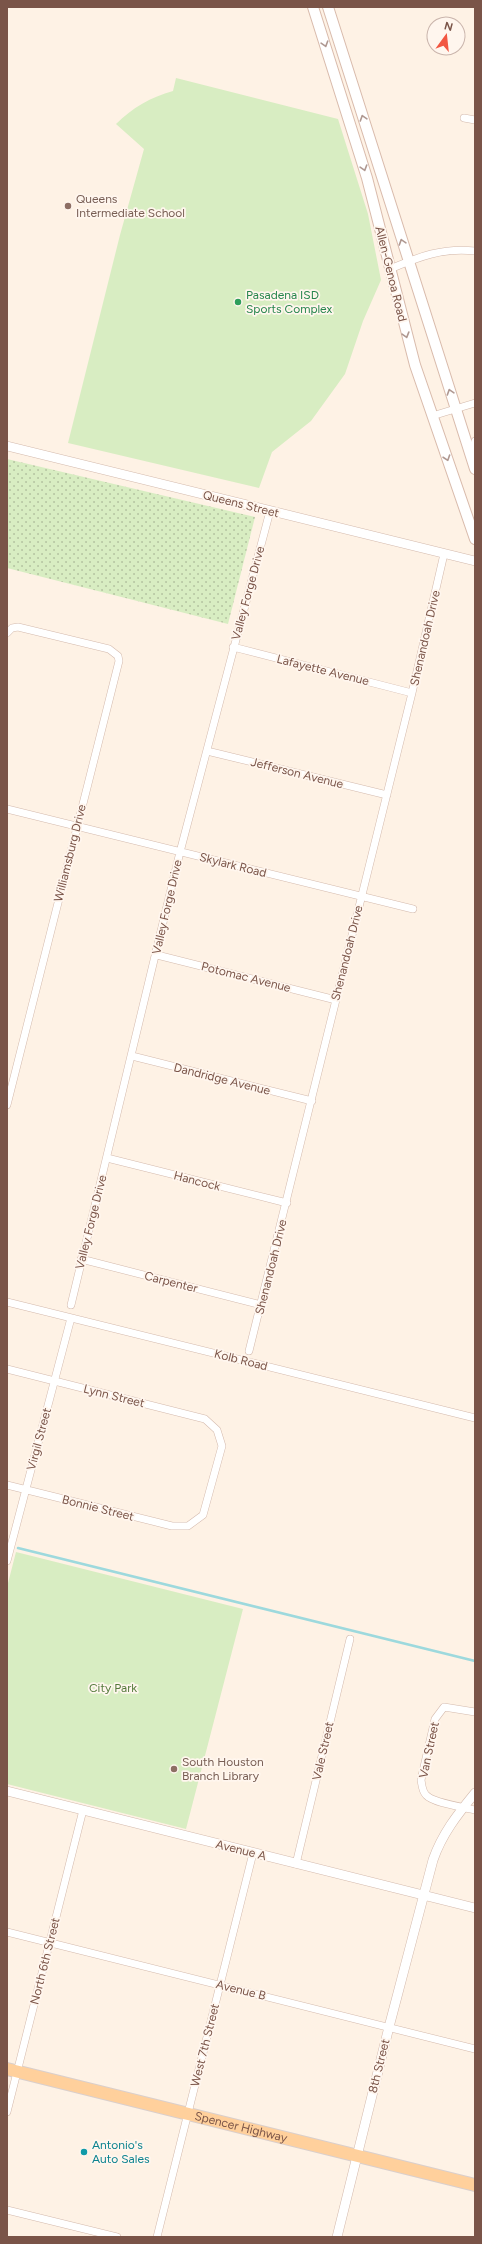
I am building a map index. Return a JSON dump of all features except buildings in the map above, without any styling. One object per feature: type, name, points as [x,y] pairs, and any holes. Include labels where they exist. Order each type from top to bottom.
[{"type":"main road","name":"Allen-Genoa Road","points":[[313,7],[367,178],[404,328],[432,416],[475,539]]},
{"type":"main road","name":"Allen-Genoa Road","points":[[328,7],[475,469]]},
{"type":"main road","points":[[330,59],[344,56]]},
{"type":"main road","name":"Spencer Highway","points":[[12,2070],[475,2185]]},
{"type":"street","points":[[464,118],[475,120]]},
{"type":"street","points":[[390,270],[408,261],[448,250],[475,251]]},
{"type":"street","points":[[432,416],[456,410],[475,403]]},
{"type":"street","points":[[471,457],[475,442]]},
{"type":"street","name":"Queens Street","points":[[7,446],[475,561]]},
{"type":"street","name":"Valley Forge Drive","points":[[70,1305],[157,955],[180,852],[270,511]]},
{"type":"street","name":"Shenandoah Drive","points":[[250,1351],[412,694],[444,554]]},
{"type":"street","name":"Williamsburg Drive","points":[[7,633],[12,628],[18,627],[64,638],[114,651],[119,661],[7,1105]]},
{"type":"street","name":"Lafayette Avenue","points":[[233,647],[412,694]]},
{"type":"street","name":"Jefferson Avenue","points":[[207,751],[387,795]]},
{"type":"street","name":"Skylark Road","points":[[7,810],[413,909]]},
{"type":"street","name":"Potomac Avenue","points":[[157,955],[336,1000]]},
{"type":"street","name":"Dandridge Avenue","points":[[132,1056],[312,1101]]},
{"type":"street","name":"Hancock","points":[[107,1158],[287,1203]]},
{"type":"street","name":"Carpenter","points":[[82,1260],[261,1305]]},
{"type":"street","name":"Kolb Road","points":[[7,1302],[475,1418]]},
{"type":"street","name":"Virgil Street","points":[[7,1561],[71,1318]]},
{"type":"street","name":"Lynn Street","points":[[7,1369],[205,1419],[217,1430],[222,1446],[203,1515],[188,1526]]},
{"type":"street","name":"Bonnie Street","points":[[7,1486],[172,1526],[188,1526]]},
{"type":"street","name":"Vale Street","points":[[296,1864],[350,1638]]},
{"type":"street","name":"Van Street","points":[[464,1807],[437,1801],[426,1796],[422,1789],[421,1780],[435,1719],[444,1707],[475,1712]]},
{"type":"street","name":"Avenue A","points":[[7,1791],[475,1908]]},
{"type":"street","name":"8th Street","points":[[337,2237],[389,2027],[440,1840],[475,1793]]},
{"type":"street","points":[[464,1807],[475,1810]]},
{"type":"street","name":"North 6th Street","points":[[7,2112],[12,2070],[50,1942],[83,1810]]},
{"type":"street","name":"West 7th Street","points":[[157,2237],[253,1853]]},
{"type":"street","name":"Avenue B","points":[[7,1932],[475,2049]]},
{"type":"street","points":[[7,2210],[117,2237]]},
{"type":"green space","name":"Pasadena ISD Sports Complex","points":[[176,78],[338,119],[368,214],[381,280],[363,321],[345,374],[311,421],[272,452],[259,488],[68,443],[120,235],[144,149],[116,124],[142,104],[157,96],[173,91]]},
{"type":"green space","points":[[7,459],[255,517],[228,624],[7,568]]},
{"type":"green space","name":"City Park","points":[[16,1552],[243,1609],[186,1829],[7,1784],[7,1587]]},
{"type":"waterway","points":[[18,1548],[475,1661]]},
{"type":"place","name":"Queens Intermediate School","points":[[68,206]]},
{"type":"place","name":"Pasadena ISD Sports Complex","points":[[238,302]]},
{"type":"place","name":"South Houston Branch Library","points":[[174,1769]]},
{"type":"place","name":"Antonio's Auto Sales","points":[[84,2152]]}]
